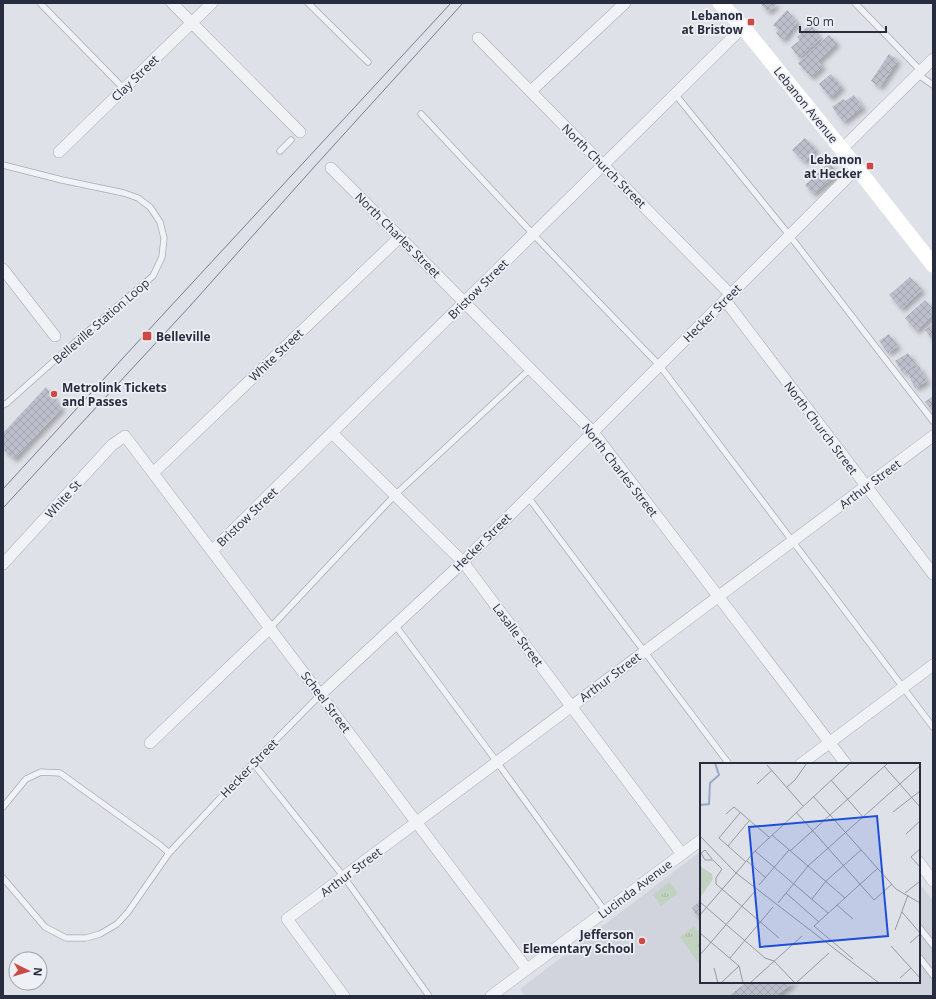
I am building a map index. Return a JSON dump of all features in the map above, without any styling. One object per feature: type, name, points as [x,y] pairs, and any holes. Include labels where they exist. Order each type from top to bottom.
[{"type":"main road","name":"Lebanon Avenue","points":[[720,3],[743,27],[842,149],[933,266]]},
{"type":"street","points":[[172,3],[300,132]]},
{"type":"street","name":"Clay Street","points":[[59,152],[212,3]]},
{"type":"street","points":[[531,91],[625,3]]},
{"type":"street","name":"Bristow Street","points":[[212,551],[743,27]]},
{"type":"street","name":"North Church Street","points":[[478,38],[604,164],[727,297],[866,487],[933,574]]},
{"type":"street","points":[[842,149],[933,59]]},
{"type":"street","name":"North Charles Street","points":[[331,168],[593,432],[845,763]]},
{"type":"street","name":"Hecker Street","points":[[321,694],[463,562],[857,168]]},
{"type":"street","name":"White Street","points":[[153,473],[400,237]]},
{"type":"street","points":[[3,269],[55,336]]},
{"type":"street","name":"Lasalle Street","points":[[332,434],[463,562],[682,854]]},
{"type":"street","name":"Scheel Street","points":[[125,436],[527,969]]},
{"type":"street","name":"White St","points":[[3,564],[112,445],[125,436]]},
{"type":"street","name":"Arthur Street","points":[[344,996],[287,919],[933,436]]},
{"type":"street","points":[[150,743],[270,628]]},
{"type":"street","points":[[802,763],[933,665]]},
{"type":"street","name":"Lucinda Avenue","points":[[491,996],[700,841]]},
{"type":"street","points":[[920,863],[933,881]]},
{"type":"lane","points":[[40,3],[124,89]]},
{"type":"lane","points":[[308,3],[368,62]]},
{"type":"lane","points":[[855,3],[933,85]]},
{"type":"lane","points":[[675,94],[790,236],[933,421]]},
{"type":"lane","points":[[421,114],[533,234],[660,366],[933,727]]},
{"type":"lane","points":[[280,151],[291,140]]},
{"type":"lane","name":"Belleville Station Loop","points":[[3,165],[62,180],[124,192],[138,198],[150,207],[160,222],[164,238],[162,257],[153,276],[3,405]]},
{"type":"lane","points":[[270,628],[395,495],[530,369]]},
{"type":"lane","points":[[528,497],[728,763]]},
{"type":"lane","points":[[395,625],[605,911]]},
{"type":"lane","name":"Hecker Street","points":[[3,878],[45,928],[66,938],[86,938],[100,934],[117,924],[128,912],[169,853],[253,763],[321,694]]},
{"type":"lane","points":[[253,763],[344,877],[430,996]]},
{"type":"lane","points":[[3,807],[26,779],[41,772],[60,773],[169,853]]},
{"type":"lane","points":[[920,928],[933,945]]},
{"type":"lane","points":[[920,958],[933,976]]},
{"type":"shaded area","name":"Jefferson Elementary School","points":[[700,852],[700,983],[920,983],[920,884],[933,901],[933,996],[525,996],[520,989]]},
{"type":"green space","points":[[669,882],[678,893],[661,906],[653,895]]},
{"type":"green space","points":[[694,926],[700,934],[700,966],[680,937]]},
{"type":"building","points":[[760,3],[778,3],[768,12]]},
{"type":"building","points":[[787,10],[797,22],[783,40],[776,33],[779,30],[773,25]]},
{"type":"building","points":[[810,24],[821,38],[799,58],[791,47],[800,40],[797,37]]},
{"type":"building","points":[[829,35],[837,43],[818,61],[823,66],[811,77],[798,63]]},
{"type":"building","points":[[889,54],[898,60],[880,87],[871,81]]},
{"type":"building","points":[[831,74],[842,87],[830,98],[819,84]]},
{"type":"building","points":[[854,95],[863,107],[843,122],[832,107],[843,99],[845,101]]},
{"type":"building","points":[[805,138],[816,149],[804,162],[792,150]]},
{"type":"building","points":[[829,163],[838,173],[813,194],[805,185]]},
{"type":"building","points":[[910,277],[922,290],[901,309],[889,295]]},
{"type":"building","points":[[925,300],[933,309],[933,315],[916,331],[905,318]]},
{"type":"building","points":[[933,324],[933,341],[925,330]]},
{"type":"building","points":[[889,334],[898,346],[888,353],[879,341]]},
{"type":"building","points":[[908,353],[916,364],[903,373],[895,361]]},
{"type":"building","points":[[919,366],[927,381],[915,388],[907,372]]},
{"type":"building","points":[[46,387],[62,408],[14,459],[3,450],[3,433]]},
{"type":"building","points":[[933,396],[933,412],[925,402]]},
{"type":"building","points":[[700,901],[699,918],[692,908]]},
{"type":"building","points":[[746,983],[793,983],[776,996],[729,996]]},
{"type":"tram line","points":[[3,489],[451,3]]},
{"type":"tram line","points":[[3,508],[190,306],[463,3]]},
{"type":"place","name":"Lebanon at Bristow","points":[[751,22]]},
{"type":"place","name":"Lebanon at Hecker","points":[[870,166]]},
{"type":"place","name":"Belleville","points":[[147,336]]},
{"type":"place","name":"Metrolink Tickets and Passes","points":[[54,394]]},
{"type":"place","name":"Jefferson Elementary School","points":[[642,941]]}]
